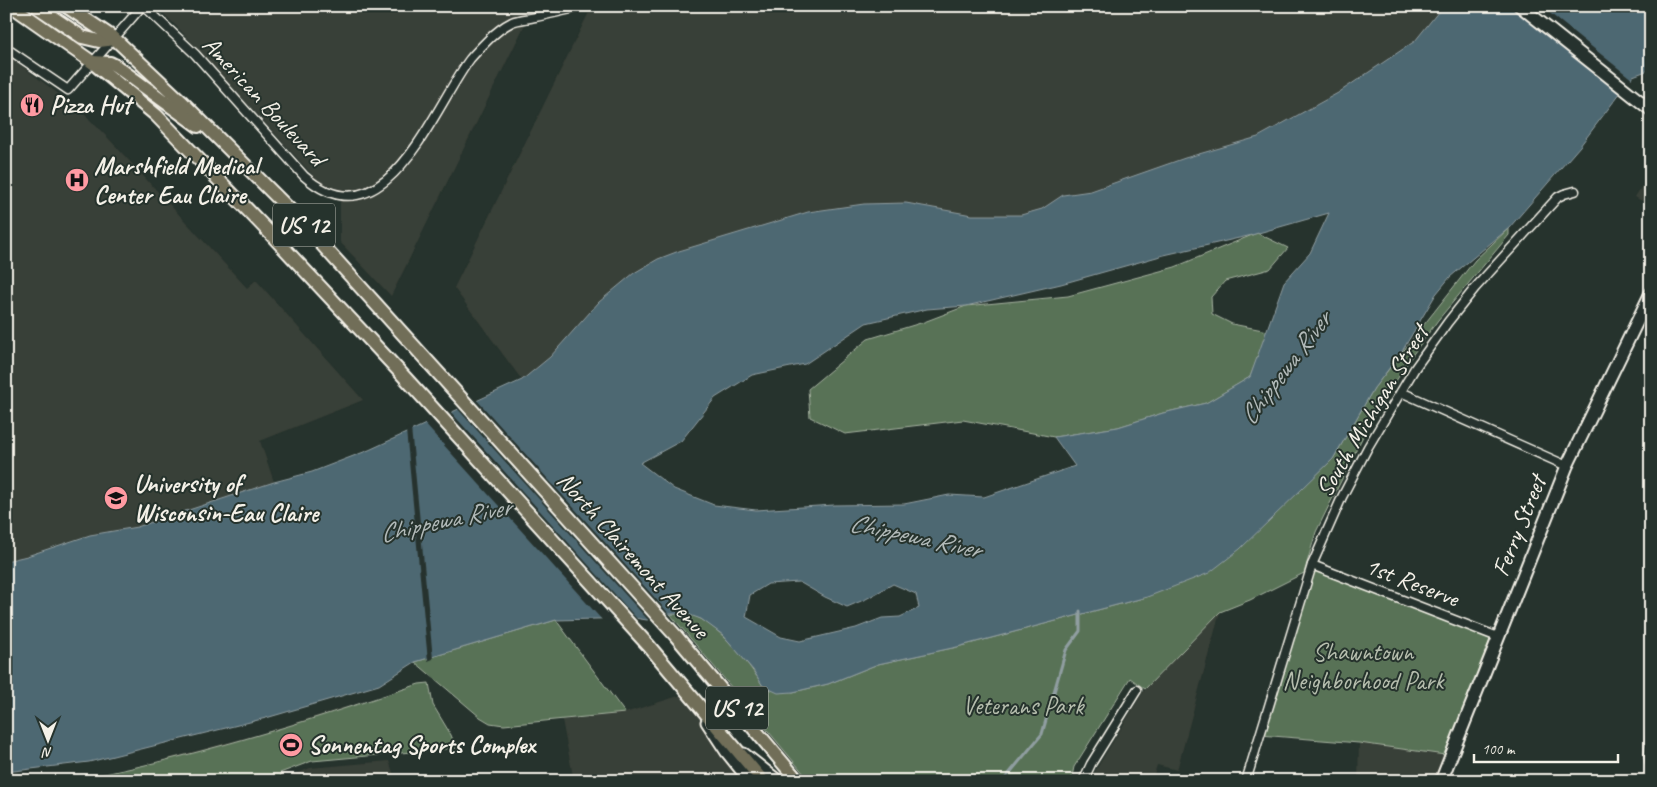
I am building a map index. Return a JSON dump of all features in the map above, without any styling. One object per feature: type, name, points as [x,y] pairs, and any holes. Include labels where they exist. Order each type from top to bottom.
[{"type":"main road","name":"US 12","points":[[12,6],[92,62]]},
{"type":"main road","points":[[36,6],[82,37],[99,41],[115,39]]},
{"type":"main road","name":"US 12","points":[[66,6],[115,39],[225,145]]},
{"type":"main road","points":[[1520,6],[1651,110]]},
{"type":"main road","points":[[92,62],[110,63],[116,66],[145,89],[225,145]]},
{"type":"main road","name":"North Clairemont Avenue","points":[[92,62],[156,115],[267,230],[648,645],[763,781]]},
{"type":"main road","name":"North Clairemont Avenue","points":[[225,145],[299,219],[676,636],[798,781]]},
{"type":"main road","name":"Ferry Street","points":[[1441,781],[1566,466],[1651,293]]},
{"type":"main road","points":[[688,693],[726,751],[750,781]]},
{"type":"main road","points":[[737,748],[778,781]]},
{"type":"street","points":[[6,48],[68,90],[143,6]]},
{"type":"street","name":"American Boulevard","points":[[143,6],[195,54],[304,176],[324,191],[342,195],[368,191],[386,181],[400,168],[426,132],[470,59],[489,39],[512,22],[583,6]]},
{"type":"street","name":"South Michigan Street","points":[[1246,781],[1312,565],[1368,447],[1401,392],[1448,322],[1558,197],[1575,191]]},
{"type":"street","points":[[1401,392],[1566,466]]},
{"type":"street","name":"1st Reserve","points":[[1312,565],[1498,637]]},
{"type":"street","points":[[1083,781],[1091,764],[1137,690]]},
{"type":"street","points":[[1651,728],[1648,757],[1651,768]]},
{"type":"shaded area","points":[[156,6],[534,6],[391,296],[340,242],[340,190],[317,180]]},
{"type":"shaded area","points":[[592,6],[1443,6],[1415,41],[1338,93],[1258,137],[1185,158],[1091,191],[1063,195],[1042,209],[1021,215],[972,215],[906,203],[864,204],[808,212],[658,259],[634,273],[599,302],[550,357],[522,380],[454,288]]},
{"type":"shaded area","points":[[6,54],[84,114],[247,288],[256,280],[363,400],[260,441],[274,482],[137,527],[90,535],[6,561]]},
{"type":"shaded area","points":[[1651,172],[1651,206],[1635,197]]},
{"type":"shaded area","points":[[1220,612],[1177,770],[1157,765],[1152,781],[1089,781],[1145,689]]},
{"type":"shaded area","points":[[688,693],[750,781],[574,781],[562,720],[625,713]]},
{"type":"shaded area","name":"Sonnentag Sports Complex","points":[[352,705],[364,756],[312,761],[280,773],[282,780],[310,768],[389,761],[396,781],[68,781],[122,771],[263,733]]},
{"type":"shaded area","points":[[1359,743],[1445,755],[1434,781],[1358,781]]},
{"type":"green space","name":"Veterans Park","points":[[1509,228],[1509,235],[1438,320],[1411,357],[1368,426],[1316,532],[1304,573],[1250,600],[1220,612],[1145,689],[1130,678],[1074,767],[1071,781],[810,781],[670,614],[689,614],[700,618],[731,644],[763,686],[793,692],[828,684],[878,664],[957,647],[1147,597],[1277,511],[1333,459],[1374,388],[1475,260]]},
{"type":"green space","points":[[1257,233],[1288,248],[1270,269],[1225,281],[1211,297],[1212,314],[1232,324],[1268,331],[1250,377],[1206,403],[1163,413],[1118,427],[1054,437],[963,420],[845,434],[810,417],[808,389],[868,339],[924,322],[966,306],[1068,296],[1175,267]]},
{"type":"green space","name":"Shawntown Neighborhood Park","points":[[1312,565],[1498,637],[1449,760],[1445,755],[1359,743],[1260,735]]},
{"type":"green space","points":[[556,620],[625,713],[504,725],[490,723],[480,717],[415,662]]},
{"type":"green space","name":"Sonnentag Sports Complex","points":[[429,683],[433,705],[451,735],[456,748],[312,761],[280,773],[282,781],[68,781],[201,751],[289,726],[419,684]]},
{"type":"water","name":"Chippewa River","points":[[1443,6],[1651,6],[1651,67],[1649,70],[1633,76],[1580,146],[1509,228],[1450,277],[1436,294],[1401,353],[1374,388],[1333,459],[1240,549],[1209,573],[1147,597],[957,647],[878,664],[828,684],[793,692],[778,693],[763,686],[753,670],[723,635],[701,619],[687,614],[670,614],[647,620],[634,618],[556,620],[415,662],[379,685],[266,718],[89,762],[6,772],[6,561],[90,535],[137,527],[274,482],[312,472],[369,450],[522,380],[550,357],[599,302],[634,273],[658,259],[679,251],[808,212],[864,204],[906,203],[972,215],[1021,215],[1042,209],[1063,195],[1091,191],[1185,158],[1258,137],[1338,93],[1415,41]],"holes":[[[1329,213],[1310,253],[1284,282],[1250,377],[1206,403],[1163,413],[1118,427],[1054,437],[1075,466],[984,497],[949,495],[904,504],[834,505],[756,510],[714,505],[674,489],[640,463],[681,441],[715,398],[752,375],[805,364],[866,323],[927,309],[966,306],[1061,284],[1164,255],[1248,236]],[[799,582],[847,607],[893,584],[916,594],[919,608],[900,617],[882,618],[856,628],[800,641],[781,637],[746,617],[750,595],[768,584]]]},
{"type":"pier","points":[[1509,6],[1541,6],[1633,80],[1621,95]]},
{"type":"pier","points":[[475,398],[672,617],[650,622],[456,407]]},
{"type":"pier","points":[[449,410],[639,621],[603,621],[423,422]]},
{"type":"pier","points":[[411,428],[433,659],[428,661],[406,430]]},
{"type":"waterway","points":[[1003,781],[1042,734],[1066,650],[1080,631],[1080,611]]},
{"type":"place","name":"Pizza Hut","points":[[32,105]]},
{"type":"place","name":"Marshfield Medical Center Eau Claire","points":[[77,180]]},
{"type":"place","name":"University of Wisconsin-Eau Claire","points":[[116,498]]},
{"type":"place","name":"Sonnentag Sports Complex","points":[[291,745]]}]
